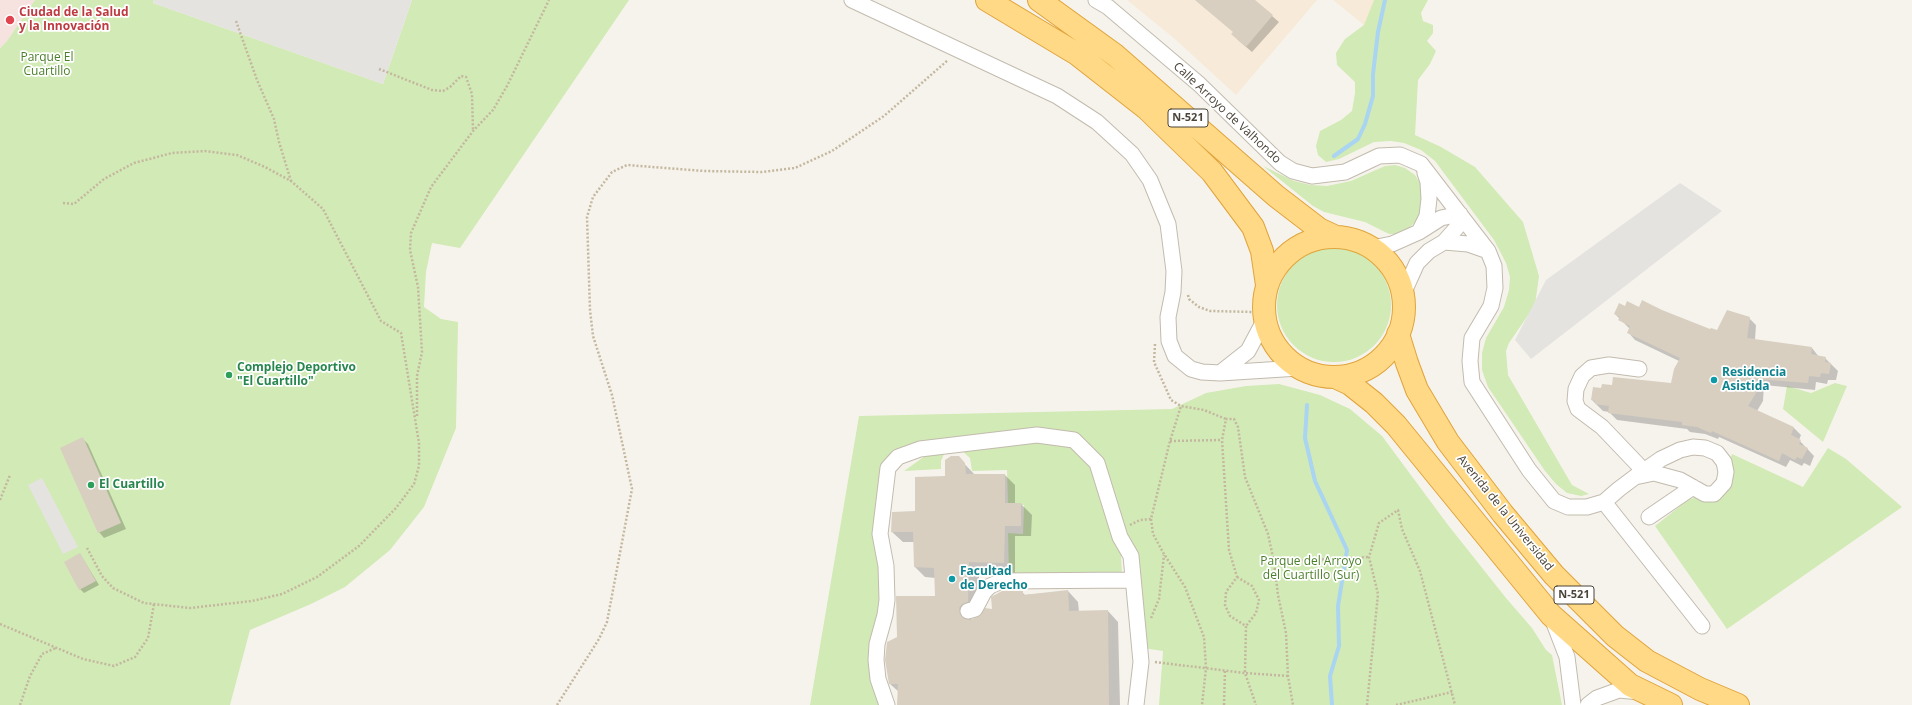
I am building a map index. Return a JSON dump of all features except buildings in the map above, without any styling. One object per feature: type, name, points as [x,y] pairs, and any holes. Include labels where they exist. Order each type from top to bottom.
[{"type":"highway","name":"N-521","points":[[986,0],[1078,54],[1146,108],[1212,172],[1253,227],[1262,251],[1267,285],[1264,313],[1269,334],[1287,359],[1300,368],[1317,374],[1335,377],[1350,384],[1374,403],[1396,425],[1551,615],[1630,685],[1671,705]]},
{"type":"highway","name":"N-521","points":[[1039,0],[1115,55],[1276,196],[1319,229],[1336,237],[1358,241],[1372,248],[1392,268],[1403,294],[1403,314],[1398,334],[1386,353],[1369,367],[1353,374],[1335,377]]},
{"type":"highway","name":"N-521","points":[[1267,285],[1275,268],[1289,253],[1308,242],[1336,237]]},
{"type":"highway","name":"Avenida de la Universidad","points":[[1398,334],[1406,363],[1417,390],[1448,442],[1503,514],[1554,575],[1615,636],[1647,661],[1700,689],[1738,705]]},
{"type":"street","points":[[852,0],[1057,96],[1097,122],[1132,154],[1150,180],[1168,224],[1174,271],[1173,292],[1168,317],[1169,341],[1175,356],[1191,369],[1202,372],[1220,373],[1300,368]]},
{"type":"street","name":"Calle Arroyo de Valhondo","points":[[1096,0],[1108,7],[1199,84],[1280,163],[1293,171],[1312,176],[1345,172],[1378,156],[1400,155],[1421,164],[1488,251],[1494,266],[1495,288],[1491,306],[1472,338],[1470,361],[1472,382],[1529,470],[1554,501],[1568,507],[1587,507],[1604,502]]},
{"type":"street","points":[[1419,232],[1428,216],[1429,199],[1428,182],[1421,164]]},
{"type":"street","points":[[1372,248],[1392,244],[1419,232],[1441,218],[1460,214],[1459,225],[1444,242],[1429,251],[1417,263],[1403,294]]},
{"type":"street","points":[[1444,242],[1468,244],[1488,251]]},
{"type":"street","points":[[1220,373],[1248,350],[1264,313]]},
{"type":"street","points":[[1639,369],[1609,365],[1591,368],[1582,376],[1576,388],[1575,400],[1578,408],[1602,427],[1640,474]]},
{"type":"street","points":[[887,705],[878,679],[876,660],[877,644],[885,615],[886,600],[886,566],[880,534],[888,468],[898,457],[933,447],[1037,435],[1074,440],[1097,463],[1120,537],[1132,556],[1141,662],[1136,705]]},
{"type":"street","points":[[1640,474],[1654,473],[1680,480],[1705,494],[1714,494],[1724,484],[1726,472],[1724,462],[1717,453],[1705,448],[1693,447],[1680,450],[1661,459],[1640,474],[1604,502],[1702,626]]},
{"type":"street","points":[[1650,517],[1693,487]]},
{"type":"street","points":[[968,611],[975,609],[984,592],[990,586],[1002,581],[1133,580]]},
{"type":"street","points":[[1551,615],[1567,657],[1573,705]]},
{"type":"street","points":[[1588,705],[1597,698],[1619,690],[1645,692]]},
{"type":"path","points":[[417,425],[417,376],[422,352],[418,287],[410,250],[411,233],[431,187],[472,131],[493,110],[507,86],[549,0]]},
{"type":"path","points":[[236,21],[257,80],[274,119],[279,142],[291,181]]},
{"type":"path","points":[[557,705],[599,639],[607,622],[632,489],[612,395],[593,336],[590,310],[587,217],[593,197],[612,172],[627,165],[704,171],[762,172],[795,168],[832,151],[884,116],[952,57],[958,49]]},
{"type":"path","points":[[379,69],[432,90],[443,91],[450,87],[460,76],[466,76],[472,94],[472,131]]},
{"type":"path","points":[[63,203],[74,204],[104,179],[134,163],[172,153],[205,151],[237,155],[265,167],[291,181],[323,209],[381,321],[401,334],[419,443],[419,466],[414,484],[396,508],[359,546],[317,577],[282,594],[252,601],[190,608],[144,602],[113,588],[102,576],[87,548]]},
{"type":"path","points":[[1187,293],[1189,299],[1199,307],[1210,311],[1264,313]]},
{"type":"path","points":[[1155,341],[1154,362],[1172,400],[1181,406],[1204,410],[1226,419],[1234,419],[1238,427],[1245,477],[1268,534],[1274,562],[1278,595],[1286,633],[1288,676],[1293,705]]},
{"type":"path","points":[[1181,406],[1170,441],[1151,519],[1153,534],[1185,587],[1204,637],[1206,668],[1202,705]]},
{"type":"path","points":[[1226,419],[1222,440],[1229,550],[1237,577],[1252,586],[1259,600],[1256,613],[1246,626],[1245,673],[1256,705]]},
{"type":"path","points":[[1170,441],[1222,440]]},
{"type":"path","points":[[0,500],[10,475]]},
{"type":"path","points":[[1367,705],[1378,594],[1369,557],[1379,523],[1398,510],[1402,529],[1420,571],[1455,705]]},
{"type":"path","points":[[1120,537],[1131,524],[1140,520],[1151,519]]},
{"type":"path","points":[[1138,633],[1152,617],[1160,599],[1164,554]]},
{"type":"path","points":[[1274,562],[1369,557]]},
{"type":"path","points":[[1237,577],[1226,592],[1225,605],[1230,616],[1246,626]]},
{"type":"path","points":[[0,624],[83,659],[114,666],[135,657],[148,638],[154,604]]},
{"type":"path","points":[[20,705],[30,676],[42,654],[56,648]]},
{"type":"path","points":[[1141,662],[1165,662],[1245,673],[1288,676]]},
{"type":"path","points":[[1224,705],[1225,670]]},
{"type":"path","points":[[1396,705],[1452,692]]},
{"type":"shaded area","name":"Ciudad de la Salud y la Innovación","points":[[0,0],[35,0],[7,41],[0,48]]},
{"type":"shaded area","points":[[154,0],[412,0],[383,84],[153,3]]},
{"type":"shaded area","points":[[1127,0],[1317,0],[1236,95],[1175,39]]},
{"type":"shaded area","points":[[1333,0],[1374,0],[1364,25]]},
{"type":"shaded area","points":[[1680,183],[1722,211],[1531,359],[1515,340],[1546,280]]},
{"type":"shaded area","points":[[42,478],[78,547],[63,554],[28,485]]},
{"type":"green space","name":"Complejo Deportivo \"El Cuartillo\"","points":[[35,0],[154,0],[153,3],[383,84],[412,0],[629,0],[460,248],[432,243],[426,272],[424,307],[441,319],[458,322],[456,428],[424,507],[390,550],[345,587],[311,604],[250,630],[230,705],[0,705],[0,48],[7,41]]},
{"type":"green space","points":[[1374,0],[1428,0],[1421,13],[1423,21],[1433,25],[1433,33],[1427,41],[1436,51],[1430,64],[1418,80],[1415,135],[1441,147],[1475,167],[1523,222],[1539,276],[1535,305],[1509,343],[1506,351],[1508,375],[1572,485],[1589,494],[1581,496],[1567,493],[1556,484],[1545,471],[1488,387],[1482,370],[1482,353],[1486,338],[1504,307],[1509,290],[1510,277],[1506,263],[1494,240],[1435,161],[1421,150],[1404,143],[1391,141],[1374,142],[1339,159],[1326,162],[1318,155],[1316,146],[1320,131],[1341,120],[1352,111],[1355,82],[1337,65],[1336,53],[1345,39],[1364,25]]},
{"type":"green space","points":[[1395,165],[1405,168],[1415,175],[1421,185],[1424,196],[1421,214],[1409,228],[1397,234],[1389,234],[1365,222],[1324,212],[1313,206],[1263,166],[1294,181],[1311,185],[1327,186],[1351,181],[1385,166]]},
{"type":"green space","points":[[1334,248],[1356,252],[1375,264],[1387,283],[1391,305],[1387,327],[1375,346],[1356,358],[1334,362],[1312,358],[1293,346],[1281,327],[1277,305],[1281,283],[1293,264],[1312,252]]},
{"type":"green space","points":[[1835,383],[1847,386],[1823,442],[1783,409],[1787,386],[1811,393]]},
{"type":"green space","name":"Parque del Arroyo del Cuartillo (Sur)","points":[[1279,384],[1320,395],[1350,409],[1382,436],[1448,525],[1532,628],[1546,650],[1552,655],[1562,705],[1159,705],[1163,651],[1143,648],[1136,558],[1100,461],[1073,435],[908,453],[884,477],[881,705],[810,705],[859,416],[1172,409],[1206,393],[1246,386]]},
{"type":"green space","points":[[1032,441],[1063,443],[1079,450],[1090,464],[1115,531],[1121,555],[1122,575],[1009,577],[1008,533],[1023,534],[1024,505],[1008,504],[1007,470],[972,471],[970,458],[961,450],[953,450],[944,454],[941,461],[941,469],[904,471],[932,451]]},
{"type":"green space","points":[[1828,448],[1846,459],[1902,507],[1727,629],[1655,526],[1689,499],[1714,494],[1726,472],[1732,454],[1803,487]]},
{"type":"waterway","points":[[1334,156],[1358,139],[1365,124],[1373,96],[1373,74],[1378,32],[1385,0]]},
{"type":"waterway","points":[[1307,405],[1305,438],[1315,481],[1347,550],[1338,606],[1339,646],[1330,676],[1332,705]]},
{"type":"place","name":"Ciudad de la Salud y la Innovación","points":[[10,20]]},
{"type":"place","name":"Complejo Deportivo \"El Cuartillo\"","points":[[229,375]]},
{"type":"place","name":"Residencia Asistida","points":[[1714,380]]},
{"type":"place","name":"El Cuartillo","points":[[91,485]]},
{"type":"place","name":"Facultad de Derecho","points":[[952,579]]},
{"type":"park label","name":"Parque El Cuartillo","points":[[47,65]]}]
